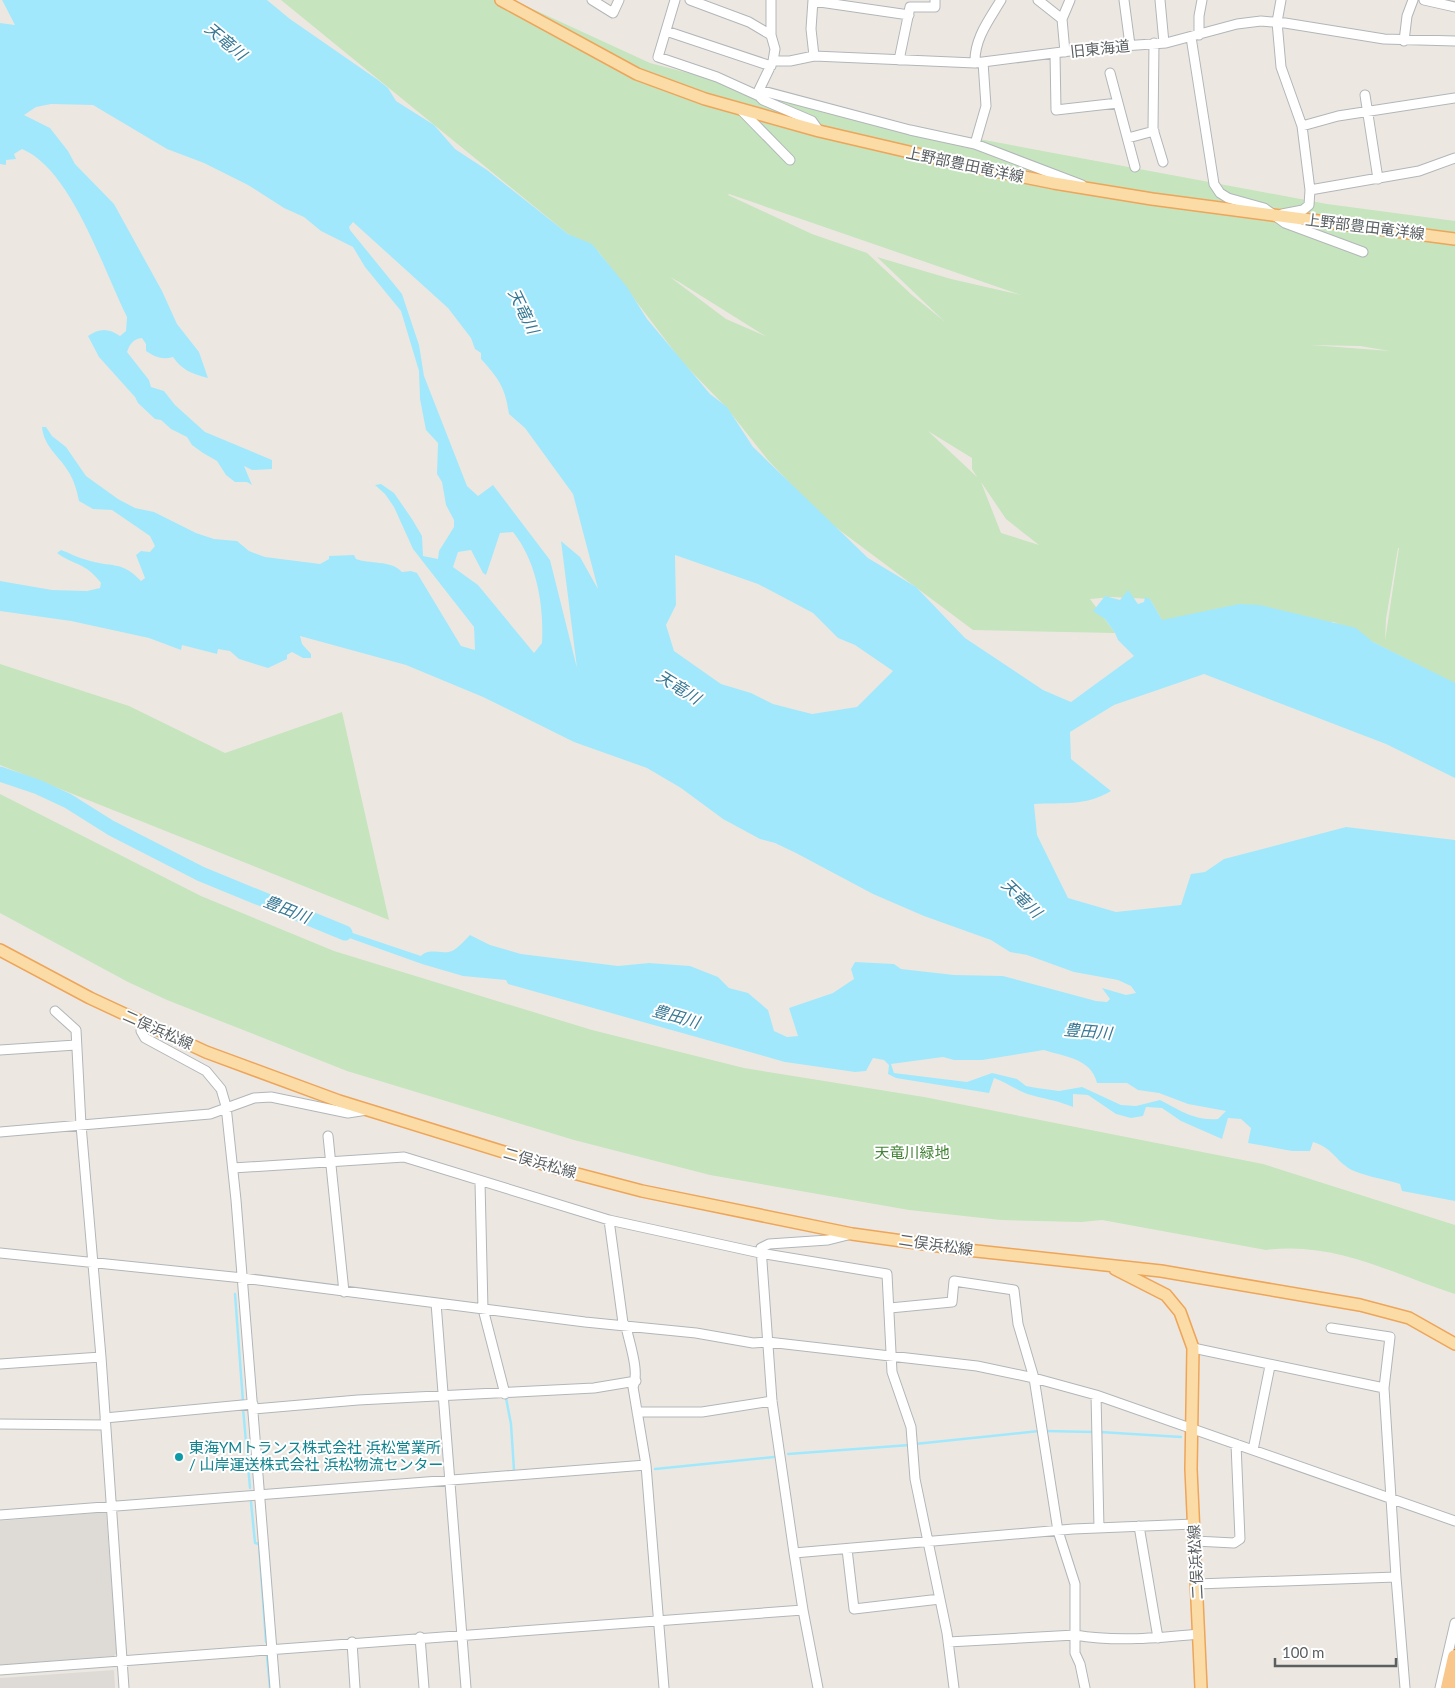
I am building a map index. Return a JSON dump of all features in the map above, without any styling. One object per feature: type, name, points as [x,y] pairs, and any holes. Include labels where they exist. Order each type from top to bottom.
[{"type":"highway","points":[[1448,1688],[1455,1657]]},
{"type":"main road","name":"上野部豊田竜洋線","points":[[505,2],[638,74],[741,110],[819,131],[1008,174],[1086,188],[1277,216],[1455,239]]},
{"type":"main road","name":"二俣浜松線","points":[[0,950],[143,1024],[257,1071],[367,1110],[526,1159],[642,1191],[852,1234],[1111,1267],[1162,1270],[1360,1305],[1409,1318],[1455,1344]]},
{"type":"main road","name":"二俣浜松線","points":[[1111,1267],[1166,1295],[1180,1312],[1193,1348],[1191,1429],[1201,1688]]},
{"type":"street","points":[[592,0],[613,12],[619,0]]},
{"type":"street","points":[[675,0],[658,57],[759,93],[975,144],[1067,178],[1086,188]]},
{"type":"street","points":[[690,0],[749,22],[771,35]]},
{"type":"street","points":[[759,93],[772,64],[775,49],[771,35],[771,0]]},
{"type":"street","points":[[899,60],[910,7],[934,7],[935,0]]},
{"type":"street","points":[[975,144],[986,106],[979,63],[974,50],[979,37],[1001,0]]},
{"type":"street","points":[[1038,0],[1062,19]]},
{"type":"street","points":[[1065,52],[1062,19],[1070,0]]},
{"type":"street","points":[[1124,0],[1130,46]]},
{"type":"street","points":[[1160,0],[1159,43],[1152,97],[1154,131],[1163,162]]},
{"type":"street","points":[[1202,0],[1195,36],[1214,184],[1228,198],[1264,208],[1285,223],[1363,252]]},
{"type":"street","points":[[1277,216],[1303,210],[1308,205],[1310,190],[1302,126],[1281,67],[1278,22],[1280,0]]},
{"type":"street","points":[[1404,41],[1413,0]]},
{"type":"street","points":[[1424,0],[1455,7]]},
{"type":"street","points":[[814,56],[811,30],[813,1],[909,15]]},
{"type":"street","name":"旧東海道","points":[[772,64],[814,56],[979,63],[1159,43],[1195,36],[1237,24],[1278,22],[1362,37],[1404,41],[1455,41]]},
{"type":"street","points":[[666,31],[772,64]]},
{"type":"street","points":[[1055,54],[1056,110],[1118,103]]},
{"type":"street","points":[[1110,73],[1135,166]]},
{"type":"street","points":[[759,93],[763,100],[812,121],[819,131]]},
{"type":"street","points":[[1365,95],[1378,179]]},
{"type":"street","points":[[1302,126],[1338,116],[1455,98]]},
{"type":"street","points":[[741,110],[790,160]]},
{"type":"street","points":[[1128,138],[1154,131]]},
{"type":"street","points":[[1310,190],[1419,171],[1455,158]]},
{"type":"street","points":[[55,1011],[76,1030],[81,1125],[101,1357],[124,1688]]},
{"type":"street","points":[[143,1024],[141,1031],[145,1038],[206,1071],[221,1090],[226,1106],[242,1278],[248,1406],[259,1494],[275,1688]]},
{"type":"street","points":[[0,1050],[76,1045]]},
{"type":"street","points":[[0,1132],[210,1114],[226,1106],[254,1098],[271,1097],[343,1113],[367,1110]]},
{"type":"street","points":[[328,1136],[344,1292]]},
{"type":"street","points":[[233,1168],[404,1156],[480,1182],[609,1220],[760,1253],[888,1274],[892,1372],[911,1427],[915,1479],[940,1599],[954,1688]]},
{"type":"street","points":[[480,1182],[483,1309],[505,1394]]},
{"type":"street","points":[[609,1220],[623,1323],[626,1326],[636,1382],[633,1387],[646,1465],[664,1688]]},
{"type":"street","points":[[818,1688],[803,1610],[772,1402],[760,1253],[761,1248],[769,1244],[828,1240],[852,1234]]},
{"type":"street","points":[[0,1253],[242,1278],[436,1304],[696,1333],[753,1343],[768,1342],[977,1366],[1034,1378],[1096,1395],[1455,1520]]},
{"type":"street","points":[[890,1308],[952,1302],[954,1281],[1014,1290],[1018,1324],[1034,1378],[1058,1531],[1075,1584],[1075,1654],[1080,1664],[1085,1688]]},
{"type":"street","points":[[436,1304],[466,1688]]},
{"type":"street","points":[[1331,1328],[1390,1337],[1384,1388],[1405,1688]]},
{"type":"street","points":[[1193,1348],[1270,1366],[1384,1388]]},
{"type":"street","points":[[0,1364],[101,1357]]},
{"type":"street","points":[[1253,1450],[1270,1366]]},
{"type":"street","points":[[0,1424],[105,1421],[248,1406],[505,1394],[594,1388],[636,1382]]},
{"type":"street","points":[[1096,1395],[1099,1528]]},
{"type":"street","points":[[637,1412],[702,1412],[772,1402]]},
{"type":"street","points":[[1195,1541],[1234,1543],[1240,1538],[1236,1444]]},
{"type":"street","points":[[0,1515],[646,1465]]},
{"type":"street","points":[[794,1553],[1099,1528],[1194,1524]]},
{"type":"street","points":[[1139,1526],[1158,1638]]},
{"type":"street","points":[[847,1549],[854,1610],[940,1599]]},
{"type":"street","points":[[1197,1584],[1396,1577]]},
{"type":"street","points":[[0,1670],[659,1619],[803,1610]]},
{"type":"street","points":[[1440,1688],[1455,1623]]},
{"type":"street","points":[[948,1642],[1075,1635],[1094,1638],[1158,1638],[1199,1634]]},
{"type":"street","points":[[420,1637],[424,1688]]},
{"type":"street","points":[[352,1642],[355,1688]]},
{"type":"shaded area","points":[[106,1512],[117,1653],[114,1656],[0,1665],[0,1521]]},
{"type":"shaded area","points":[[114,1670],[115,1688],[0,1688],[0,1678]]},
{"type":"green space","points":[[281,0],[513,0],[650,63],[850,115],[1327,204],[1455,221],[1455,684],[1334,622],[1162,620],[1150,599],[1112,597],[1090,599],[1115,633],[973,630],[822,517],[768,460],[726,407],[683,363],[598,251],[568,234]],"holes":[[[728,195],[1021,295],[951,279],[877,257],[944,321],[912,295],[867,253],[812,234]],[[670,277],[679,282],[765,336],[726,319]],[[1311,345],[1360,346],[1390,351]],[[928,431],[972,458],[972,469],[977,477]],[[981,482],[1006,519],[1039,545],[1001,533]],[[1399,548],[1385,641],[1386,619]]]},
{"type":"green space","points":[[0,664],[129,706],[225,753],[342,712],[389,920],[0,765]]},
{"type":"green space","name":"天竜川緑地","points":[[0,794],[201,896],[334,951],[592,1030],[744,1068],[924,1097],[1263,1164],[1455,1225],[1455,1294],[1385,1268],[1339,1254],[1315,1250],[1291,1248],[1266,1250],[1102,1220],[1081,1222],[1001,1220],[909,1210],[710,1175],[574,1140],[347,1071],[167,1000],[128,982],[0,913]]},
{"type":"water","name":"天竜川","points":[[2,0],[267,0],[290,19],[378,80],[388,88],[396,101],[434,125],[455,149],[487,170],[568,234],[592,244],[627,287],[647,319],[710,394],[727,407],[753,447],[868,558],[916,587],[965,638],[1043,690],[1071,702],[1134,656],[1118,640],[1105,619],[1093,611],[1105,596],[1120,600],[1128,590],[1138,604],[1144,602],[1145,597],[1150,599],[1162,620],[1239,604],[1260,605],[1356,628],[1373,642],[1455,683],[1455,778],[1386,744],[1204,674],[1114,705],[1070,732],[1071,759],[1111,791],[1092,800],[1082,802],[1034,804],[1037,835],[1068,898],[1116,912],[1181,905],[1191,874],[1205,872],[1224,859],[1346,827],[1455,840],[1455,1201],[1402,1191],[1400,1184],[1365,1175],[1348,1168],[1326,1148],[1313,1142],[1310,1151],[1292,1151],[1248,1143],[1251,1128],[1241,1119],[1228,1118],[1222,1139],[1181,1121],[1162,1108],[1146,1107],[1143,1116],[1131,1118],[1116,1114],[1088,1095],[1073,1094],[1073,1107],[1027,1094],[994,1078],[989,1093],[896,1078],[888,1074],[889,1065],[884,1060],[873,1058],[866,1071],[855,1072],[785,1062],[508,984],[506,980],[463,976],[422,964],[327,930],[326,924],[421,956],[428,952],[452,951],[470,935],[490,945],[521,954],[618,966],[649,963],[690,966],[718,977],[729,988],[748,993],[768,1010],[774,1031],[787,1037],[798,1036],[789,1008],[833,993],[854,979],[851,969],[855,962],[894,964],[901,969],[954,975],[1003,976],[1096,1001],[1107,1002],[1110,999],[1102,988],[1126,995],[1136,993],[1131,986],[1118,980],[1074,972],[1027,955],[1010,952],[991,940],[924,916],[873,894],[796,853],[775,843],[760,839],[723,819],[681,788],[647,768],[574,742],[483,697],[406,665],[300,636],[302,644],[311,654],[311,658],[303,658],[292,652],[287,655],[287,659],[268,668],[239,659],[230,651],[218,649],[217,654],[182,645],[181,650],[149,638],[71,621],[0,611],[0,581],[52,590],[87,591],[100,588],[101,583],[90,571],[57,553],[61,550],[84,559],[122,567],[141,581],[145,578],[136,555],[141,551],[150,552],[155,546],[150,536],[112,510],[93,509],[79,501],[70,474],[52,451],[43,434],[42,427],[46,427],[52,436],[66,447],[86,476],[118,499],[135,508],[154,512],[196,533],[214,539],[237,541],[249,551],[265,557],[320,564],[329,559],[329,556],[354,555],[356,559],[361,561],[392,566],[402,572],[411,571],[417,573],[461,646],[475,650],[474,627],[413,549],[394,507],[385,494],[375,485],[381,484],[394,493],[412,519],[422,536],[423,556],[438,559],[439,551],[454,527],[454,520],[446,505],[442,482],[437,474],[438,443],[426,430],[420,399],[419,371],[401,311],[365,267],[353,247],[321,231],[304,217],[284,208],[248,185],[204,163],[167,149],[93,105],[51,104],[36,107],[24,115],[50,128],[68,151],[75,164],[114,204],[162,291],[177,324],[199,352],[208,378],[188,371],[173,357],[162,358],[149,353],[146,351],[146,344],[142,338],[134,341],[127,352],[149,380],[151,387],[164,391],[175,405],[205,432],[272,460],[272,469],[252,470],[244,466],[252,485],[247,482],[235,482],[226,475],[217,461],[192,445],[187,437],[171,429],[161,420],[155,419],[138,403],[135,397],[99,357],[88,336],[104,330],[120,336],[126,331],[127,317],[84,222],[56,177],[40,160],[22,149],[14,154],[16,159],[6,160],[6,165],[0,164],[0,23],[15,25]],"holes":[[[353,222],[448,308],[471,338],[475,349],[481,353],[481,359],[500,384],[509,414],[525,428],[573,494],[598,589],[580,557],[561,541],[577,668],[550,560],[493,485],[478,496],[467,486],[424,376],[419,345],[402,294],[349,227]],[[513,532],[528,557],[537,585],[542,614],[542,643],[534,653],[478,585],[453,567],[458,552],[471,550],[483,573],[486,575],[500,533]],[[675,555],[758,584],[813,613],[838,638],[855,645],[893,671],[857,707],[812,714],[773,704],[751,693],[721,684],[674,651],[666,625],[676,605]],[[1044,1050],[1083,1063],[1094,1075],[1097,1083],[1127,1083],[1138,1090],[1159,1093],[1188,1104],[1226,1111],[1218,1119],[1194,1117],[1160,1100],[1136,1106],[1121,1105],[1082,1087],[1059,1091],[1037,1088],[1026,1086],[1017,1079],[992,1073],[967,1082],[894,1073],[891,1064],[943,1057],[954,1060],[982,1060]]]},
{"type":"waterway","name":"豊田川","points":[[0,774],[38,787],[68,801],[111,828],[201,874],[345,933]]},
{"type":"waterway","points":[[235,1294],[243,1402]]},
{"type":"waterway","points":[[506,1398],[511,1424],[514,1470]]},
{"type":"waterway","points":[[243,1408],[250,1488]]},
{"type":"waterway","points":[[915,1444],[1039,1431]]},
{"type":"waterway","points":[[1045,1431],[1093,1432]]},
{"type":"waterway","points":[[1100,1432],[1181,1437]]},
{"type":"waterway","points":[[788,1454],[910,1445]]},
{"type":"waterway","points":[[655,1469],[774,1457]]},
{"type":"waterway","points":[[251,1502],[255,1543],[259,1544],[266,1642]]},
{"type":"waterway","points":[[267,1656],[270,1688]]},
{"type":"place","name":"東海YMトランス株式会社 浜松営業所 / 山岸運送株式会社 浜松物流センター","points":[[179,1457]]}]
